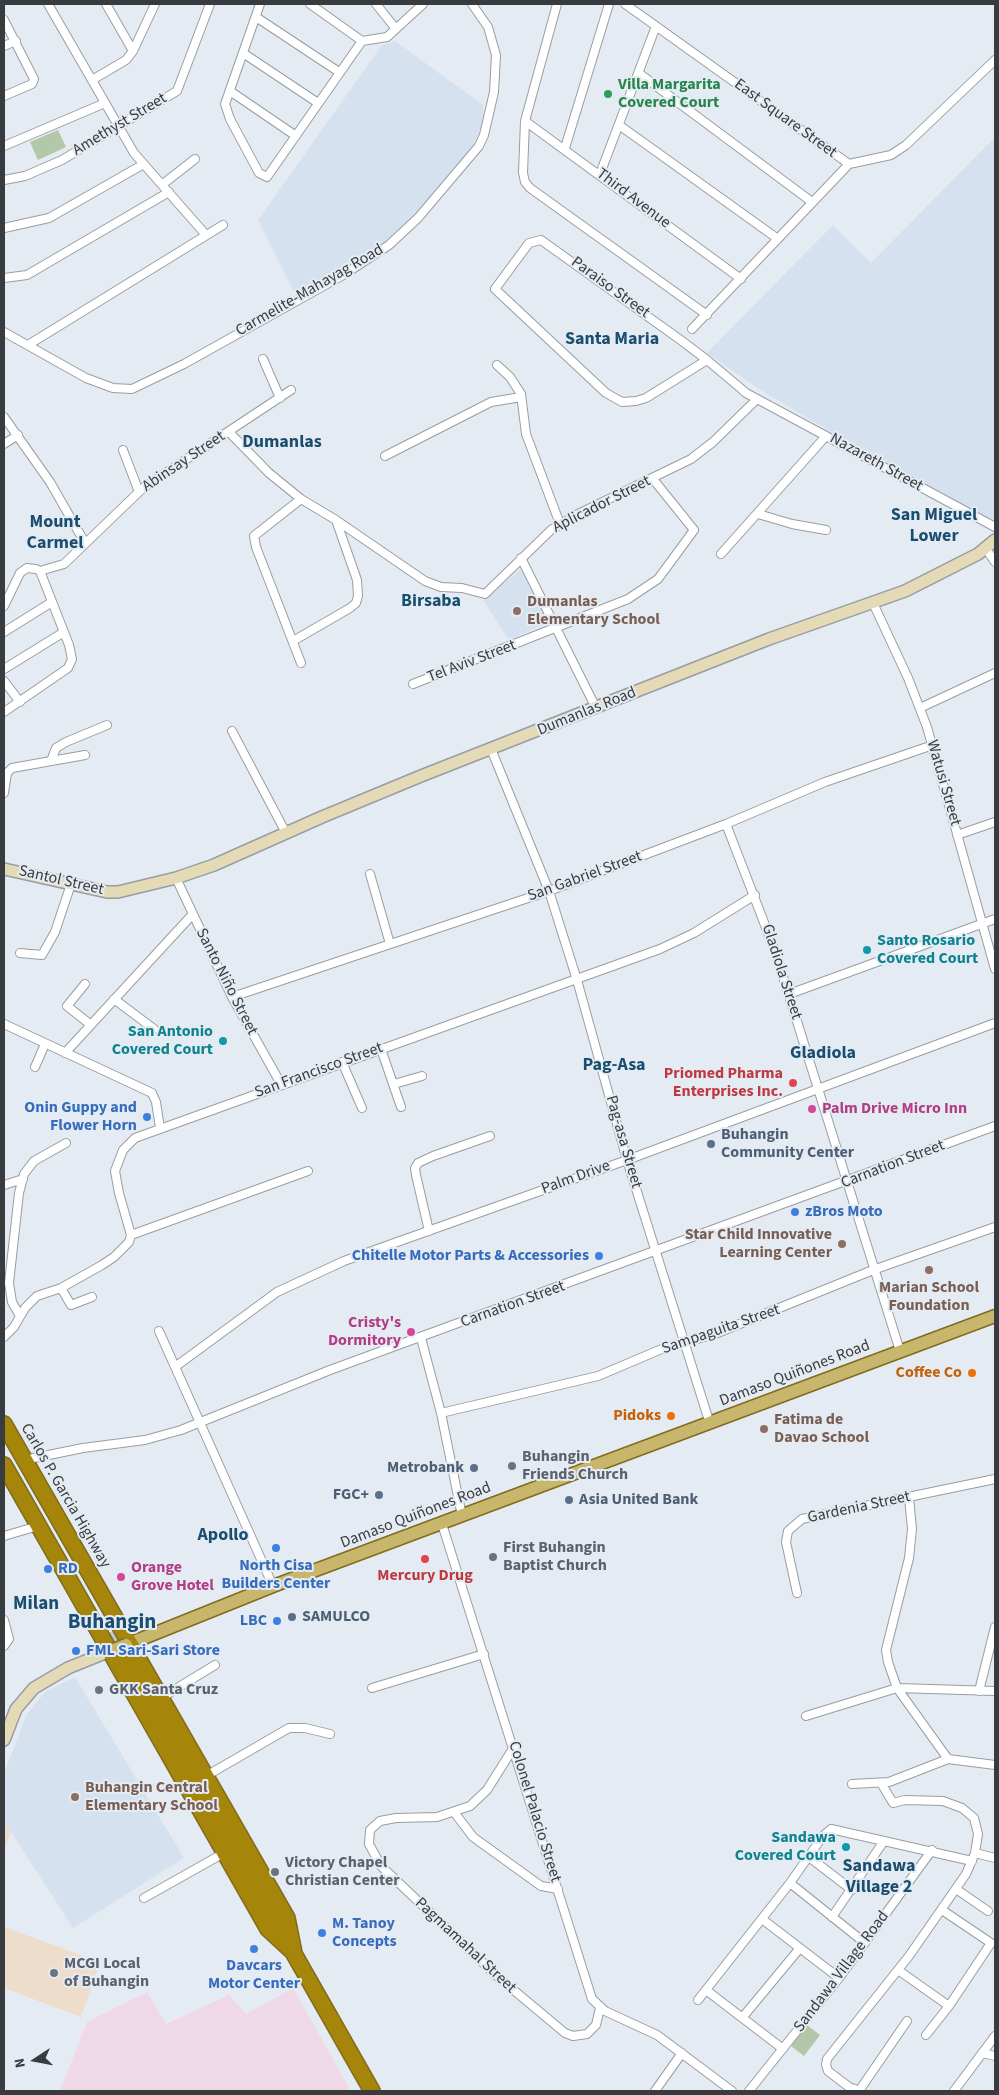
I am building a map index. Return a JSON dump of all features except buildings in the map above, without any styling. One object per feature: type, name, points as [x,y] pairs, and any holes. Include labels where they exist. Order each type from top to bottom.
[{"type":"highway","name":"Carlos P. Garcia Highway","points":[[4,1424],[128,1644],[287,1918],[294,1953]]},
{"type":"highway","name":"Carlos P. Garcia Highway","points":[[4,1444],[111,1632]]},
{"type":"highway","name":"Carlos P. Garcia Highway","points":[[4,1465],[111,1650],[268,1929],[294,1953]]},
{"type":"highway","name":"Carlos P. Garcia Highway","points":[[128,1662],[372,2091]]},
{"type":"main road","name":"Dumanlas Road","points":[[176,878],[214,865],[286,833],[491,749],[769,639],[905,591],[986,549],[995,540]]},
{"type":"main road","name":"Santol Street","points":[[4,869],[97,891],[118,892],[176,878]]},
{"type":"main road","name":"Damaso Quiñones Road","points":[[111,1650],[273,1586],[995,1316]]},
{"type":"main road","points":[[4,1740],[8,1715],[26,1695],[43,1682],[68,1668],[111,1650]]},
{"type":"street","points":[[48,4],[142,165],[162,184],[206,236]]},
{"type":"street","points":[[106,4],[134,51]]},
{"type":"street","points":[[92,80],[126,60],[134,51],[155,4]]},
{"type":"street","name":"Amethyst Street","points":[[4,180],[25,176],[62,160],[176,91],[210,4]]},
{"type":"street","points":[[260,4],[225,104],[227,112],[259,173],[267,177],[271,174],[362,41],[387,37],[423,4]]},
{"type":"street","points":[[310,4],[362,41]]},
{"type":"street","points":[[376,4],[396,29]]},
{"type":"street","name":"Carmelite-Mahayag Road","points":[[4,332],[101,384],[124,390],[132,389],[184,364],[345,274],[390,245],[418,218],[479,146],[484,135],[494,92],[496,55],[488,26],[472,4]]},
{"type":"street","points":[[557,4],[525,120],[523,173],[530,188],[707,315]]},
{"type":"street","points":[[564,148],[609,4]]},
{"type":"street","name":"East Square Street","points":[[625,4],[848,164]]},
{"type":"street","points":[[256,17],[339,72]]},
{"type":"street","points":[[4,20],[34,79],[32,84],[4,96]]},
{"type":"street","points":[[600,174],[640,74],[656,26]]},
{"type":"street","points":[[4,46],[16,41]]},
{"type":"street","points":[[243,53],[318,103]]},
{"type":"street","points":[[692,329],[848,164],[891,155],[906,145],[995,60]]},
{"type":"street","points":[[640,74],[812,202]]},
{"type":"street","points":[[230,91],[296,136]]},
{"type":"street","points":[[4,146],[105,103]]},
{"type":"street","name":"Third Avenue","points":[[525,120],[740,279]]},
{"type":"street","points":[[619,125],[778,240]]},
{"type":"street","points":[[162,184],[195,159]]},
{"type":"street","points":[[4,228],[48,218],[142,165]]},
{"type":"street","points":[[4,278],[28,275],[169,192]]},
{"type":"street","points":[[28,345],[223,225]]},
{"type":"street","name":"Paraiso Street","points":[[707,360],[646,398],[622,402],[606,393],[495,289],[529,243],[541,240],[707,360],[757,399]]},
{"type":"street","points":[[263,359],[280,398]]},
{"type":"street","points":[[497,365],[510,377],[521,397],[526,434],[560,524]]},
{"type":"street","name":"Abinsay Street","points":[[4,606],[22,571],[32,567],[40,572],[64,564],[138,492],[291,390]]},
{"type":"street","points":[[385,456],[491,402],[521,397]]},
{"type":"street","name":"Nazareth Street","points":[[757,399],[995,527]]},
{"type":"street","name":"Aplicador Street","points":[[229,432],[269,473],[301,499],[336,520],[425,581],[441,587],[462,588],[485,594],[520,558],[560,524],[653,479],[700,453],[757,399]]},
{"type":"street","points":[[4,417],[53,487],[85,543]]},
{"type":"street","points":[[4,444],[18,435]]},
{"type":"street","points":[[721,554],[826,436]]},
{"type":"street","points":[[123,450],[138,492]]},
{"type":"street","name":"Tel Aviv Street","points":[[413,684],[558,628],[628,599],[650,586],[658,579],[692,536],[694,530],[692,524],[662,492],[653,479]]},
{"type":"street","points":[[300,663],[256,547],[254,536],[301,499]]},
{"type":"street","points":[[758,514],[792,524],[826,530]]},
{"type":"street","points":[[293,641],[350,608],[358,596],[357,580],[336,520]]},
{"type":"street","points":[[986,549],[995,562]]},
{"type":"street","points":[[520,558],[558,628],[596,708]]},
{"type":"street","points":[[4,712],[71,663],[72,653],[40,572]]},
{"type":"street","points":[[4,632],[52,602]]},
{"type":"street","name":"Watusi Street","points":[[873,603],[908,678],[933,745],[995,969]]},
{"type":"street","points":[[4,669],[64,632]]},
{"type":"street","points":[[920,708],[995,673]]},
{"type":"street","points":[[4,681],[20,702]]},
{"type":"street","points":[[51,761],[56,748],[107,725]]},
{"type":"street","points":[[232,731],[286,833]]},
{"type":"street","name":"San Gabriel Street","points":[[232,996],[549,891],[726,824],[825,782],[933,745]]},
{"type":"street","name":"Pag-asa Street","points":[[491,749],[549,891],[577,980],[628,1160],[710,1424]]},
{"type":"street","points":[[4,793],[10,770],[85,755]]},
{"type":"street","points":[[957,835],[995,822]]},
{"type":"street","name":"Gladiola Street","points":[[726,824],[755,895],[789,994],[848,1182],[873,1270],[900,1351]]},
{"type":"street","points":[[370,874],[390,944]]},
{"type":"street","name":"Santo Niño Street","points":[[176,878],[232,996],[281,1084]]},
{"type":"street","points":[[20,953],[42,955],[55,932],[71,884]]},
{"type":"street","name":"San Francisco Street","points":[[132,1235],[116,1182],[117,1161],[128,1143],[160,1128],[577,980],[678,942],[755,895]]},
{"type":"street","points":[[65,1053],[192,915]]},
{"type":"street","points":[[789,994],[995,919]]},
{"type":"street","points":[[85,984],[67,1006],[90,1025]]},
{"type":"street","points":[[114,999],[154,1029]]},
{"type":"street","name":"Palm Drive","points":[[175,1367],[263,1301],[296,1281],[344,1261],[628,1160],[995,1022]]},
{"type":"street","points":[[4,1024],[152,1093],[156,1102],[160,1128]]},
{"type":"street","points":[[35,1067],[45,1044]]},
{"type":"street","points":[[381,1048],[401,1107]]},
{"type":"street","points":[[342,1062],[362,1108]]},
{"type":"street","points":[[394,1084],[422,1076]]},
{"type":"street","name":"Carnation Street","points":[[24,1460],[92,1447],[144,1440],[200,1422],[307,1379],[848,1182],[995,1126]]},
{"type":"street","points":[[429,1231],[416,1175],[415,1168],[418,1163],[490,1136]]},
{"type":"street","points":[[20,1316],[12,1302],[9,1283],[23,1179],[26,1169],[34,1161],[66,1143]]},
{"type":"street","points":[[4,1337],[14,1327],[20,1316],[37,1296],[61,1288],[114,1257],[125,1248],[132,1235],[308,1171]]},
{"type":"street","points":[[4,1185],[23,1179]]},
{"type":"street","name":"Sampaguita Street","points":[[441,1413],[583,1380],[664,1348],[685,1343],[779,1310],[873,1270],[995,1227]]},
{"type":"street","points":[[61,1288],[71,1305],[92,1297]]},
{"type":"street","points":[[159,1331],[273,1586]]},
{"type":"street","points":[[420,1338],[441,1413],[462,1516]]},
{"type":"street","name":"Gardenia Street","points":[[797,1593],[786,1542],[788,1531],[802,1519],[995,1479]]},
{"type":"street","points":[[909,1497],[912,1529],[909,1558],[886,1650],[897,1688],[948,1759]]},
{"type":"street","name":"Colonel Palacio Street","points":[[442,1524],[514,1747],[592,1999],[600,2008]]},
{"type":"street","points":[[4,1536],[38,1526]]},
{"type":"street","points":[[4,1620],[9,1639],[4,1646]]},
{"type":"street","points":[[979,1690],[995,1627]]},
{"type":"street","points":[[372,1688],[484,1654]]},
{"type":"street","points":[[161,1698],[215,1665]]},
{"type":"street","points":[[806,1716],[897,1688],[995,1692]]},
{"type":"street","points":[[206,1776],[289,1728],[304,1728],[330,1734]]},
{"type":"street","name":"Pagmamahal Street","points":[[514,1747],[479,1799],[470,1806],[437,1817],[396,1818],[380,1821],[370,1830],[369,1844],[381,1866],[472,1953],[565,2033],[573,2036],[587,2034],[596,2024],[600,2008]]},
{"type":"street","points":[[852,1784],[881,1783],[903,1778],[932,1763],[948,1759],[995,1765]]},
{"type":"street","points":[[881,1783],[894,1802],[905,1800],[943,1801],[968,1811],[977,1826],[974,1857],[942,1910],[826,2062],[828,2071],[849,2087],[859,2091],[907,2020]]},
{"type":"street","points":[[454,1812],[473,1838],[541,1886],[558,1889]]},
{"type":"street","points":[[698,2000],[790,1883],[823,1836],[831,1829],[932,1850],[974,1857],[995,1858]]},
{"type":"street","points":[[832,1917],[884,1841]]},
{"type":"street","name":"Sandawa Village Road","points":[[749,2091],[865,1943],[932,1850]]},
{"type":"street","points":[[144,1898],[224,1853]]},
{"type":"street","points":[[809,1857],[852,1890]]},
{"type":"street","points":[[790,1883],[865,1943]]},
{"type":"street","points":[[956,1889],[988,1911]]},
{"type":"street","points":[[926,2034],[949,2006],[991,1943],[942,1910]]},
{"type":"street","points":[[762,1919],[838,1978]]},
{"type":"street","points":[[742,2018],[800,1948]]},
{"type":"street","points":[[898,1970],[949,2006]]},
{"type":"street","points":[[706,1990],[783,2049]]},
{"type":"street","points":[[600,2008],[652,2032],[732,2091]]},
{"type":"street","points":[[954,2091],[995,2036]]},
{"type":"street","points":[[655,2091],[682,2053]]},
{"type":"street","points":[[982,2053],[995,2056]]},
{"type":"shaded area","points":[[395,41],[483,105],[483,121],[478,135],[470,150],[407,224],[387,241],[343,270],[296,296],[258,220],[382,45]]},
{"type":"shaded area","points":[[995,137],[995,520],[979,514],[895,471],[759,389],[707,353],[833,225],[871,263]]},
{"type":"shaded area","name":"Dumanlas Elementary School","points":[[521,569],[549,622],[509,640],[483,600]]},
{"type":"shaded area","name":"Buhangin Central Elementary School","points":[[75,1677],[184,1858],[73,1928],[4,1821],[4,1773],[27,1714],[46,1691]]},
{"type":"shaded area","points":[[4,1821],[11,1832],[4,1852]]},
{"type":"shaded area","points":[[4,1927],[100,1962],[81,2017],[4,1988]]},
{"type":"shaded area","points":[[293,1988],[351,2091],[60,2091],[87,2022],[147,1992],[166,2024],[229,1995],[246,2014]]},
{"type":"green space","points":[[58,130],[66,147],[38,160],[30,142]]},
{"type":"green space","points":[[807,2025],[820,2035],[804,2056],[791,2046]]},
{"type":"tunnel","points":[[111,1632],[128,1662]]},
{"type":"place","name":"Villa Margarita Covered Court","points":[[608,94]]},
{"type":"place","name":"Dumanlas Elementary School","points":[[517,611]]},
{"type":"place","name":"Santo Rosario Covered Court","points":[[867,950]]},
{"type":"place","name":"San Antonio Covered Court","points":[[223,1041]]},
{"type":"place","name":"Priomed Pharma Enterprises Inc.","points":[[793,1083]]},
{"type":"place","name":"Palm Drive Micro Inn","points":[[812,1109]]},
{"type":"place","name":"Onin Guppy and Flower Horn","points":[[147,1117]]},
{"type":"place","name":"Buhangin Community Center","points":[[711,1144]]},
{"type":"place","name":"zBros Moto","points":[[795,1212]]},
{"type":"place","name":"Star Child Innovative Learning Center","points":[[842,1244]]},
{"type":"place","name":"Chitelle Motor Parts & Accessories","points":[[599,1256]]},
{"type":"place","name":"Marian School Foundation","points":[[929,1270]]},
{"type":"place","name":"Cristy's Dormitory","points":[[411,1332]]},
{"type":"place","name":"Coffee Co","points":[[972,1373]]},
{"type":"place","name":"Pidoks","points":[[671,1416]]},
{"type":"place","name":"Fatima de Davao School","points":[[764,1429]]},
{"type":"place","name":"Buhangin Friends Church","points":[[512,1466]]},
{"type":"place","name":"Metrobank","points":[[474,1468]]},
{"type":"place","name":"FGC+","points":[[379,1495]]},
{"type":"place","name":"Asia United Bank","points":[[569,1500]]},
{"type":"place","name":"North Cisa Builders Center","points":[[276,1548]]},
{"type":"place","name":"First Buhangin Baptist Church","points":[[493,1557]]},
{"type":"place","name":"Mercury Drug","points":[[425,1559]]},
{"type":"place","name":"RD","points":[[48,1569]]},
{"type":"place","name":"Orange Grove Hotel","points":[[121,1577]]},
{"type":"place","name":"SAMULCO","points":[[292,1617]]},
{"type":"place","name":"LBC","points":[[277,1621]]},
{"type":"place","name":"FML Sari-Sari Store","points":[[76,1651]]},
{"type":"place","name":"GKK Santa Cruz","points":[[99,1690]]},
{"type":"place","name":"Buhangin Central Elementary School","points":[[75,1797]]},
{"type":"place","name":"Sandawa Covered Court","points":[[846,1847]]},
{"type":"place","name":"Victory Chapel Christian Center","points":[[275,1872]]},
{"type":"place","name":"M. Tanoy Concepts","points":[[322,1933]]},
{"type":"place","name":"Davcars Motor Center","points":[[254,1949]]},
{"type":"place","name":"MCGI Local of Buhangin","points":[[54,1973]]},
{"type":"district","name":"Santa Maria","points":[[612,340]]},
{"type":"district","name":"Dumanlas","points":[[282,443]]},
{"type":"district","name":"San Miguel Lower","points":[[934,526]]},
{"type":"district","name":"Mount Carmel","points":[[55,533]]},
{"type":"district","name":"Birsaba","points":[[431,602]]},
{"type":"district","name":"Gladiola","points":[[823,1054]]},
{"type":"district","name":"Pag-Asa","points":[[614,1066]]},
{"type":"district","name":"Apollo","points":[[223,1536]]},
{"type":"district","name":"Milan","points":[[36,1605]]},
{"type":"district","name":"Buhangin","points":[[112,1623]]},
{"type":"district","name":"Sandawa Village 2","points":[[879,1877]]}]
